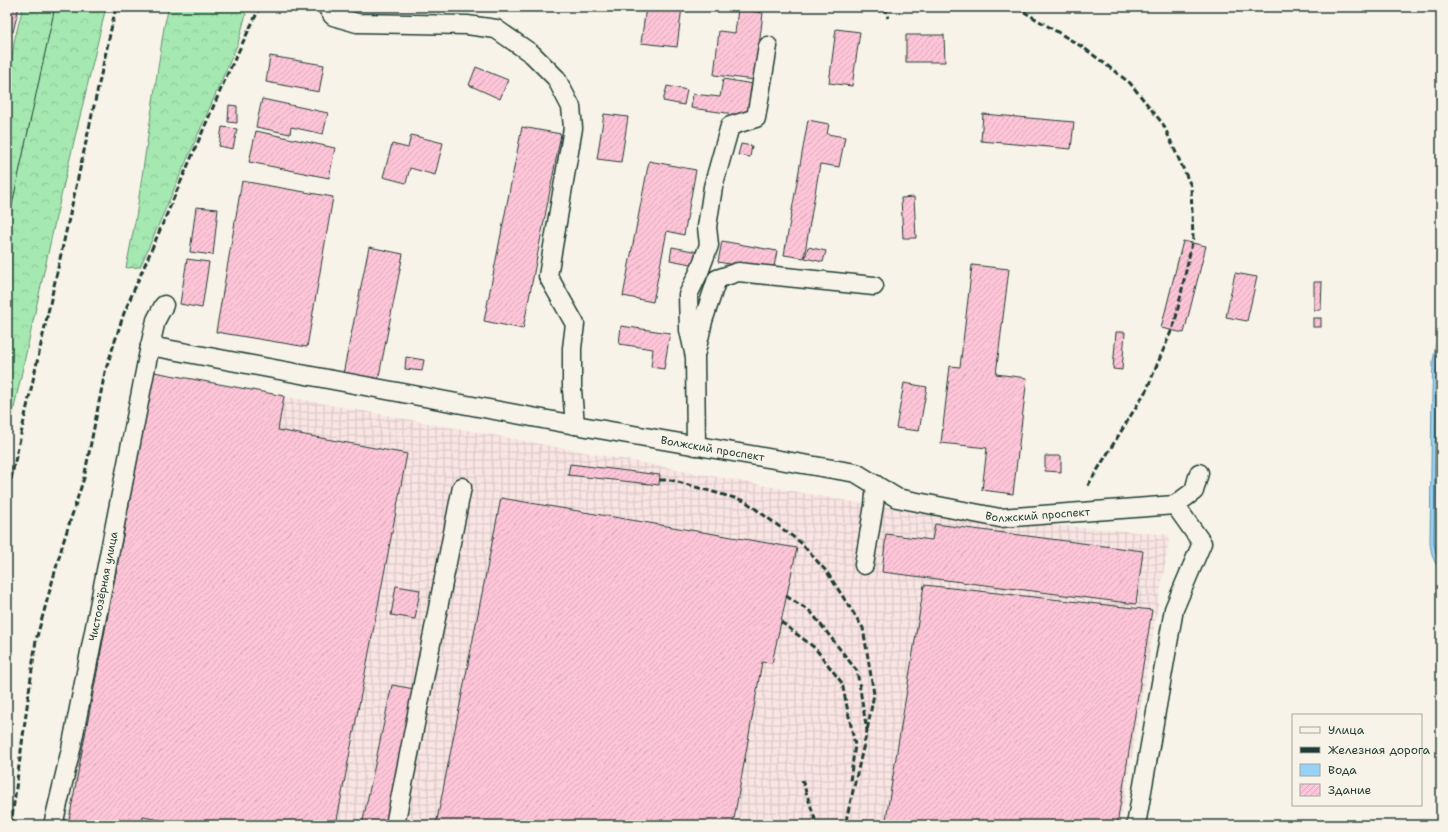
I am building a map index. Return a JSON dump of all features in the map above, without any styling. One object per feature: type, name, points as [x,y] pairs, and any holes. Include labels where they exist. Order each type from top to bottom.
[{"type":"street","points":[[327,7],[334,16],[357,23],[467,25],[496,29],[532,54],[556,78],[571,107],[573,128],[548,276],[575,324],[572,348],[572,390],[575,425]]},
{"type":"street","points":[[696,446],[695,357],[689,330],[688,295],[699,272],[709,245],[707,227],[713,187],[730,126],[756,118],[768,46]]},
{"type":"street","points":[[695,357],[703,321],[717,279],[738,272],[874,286]]},
{"type":"street","name":"Чистоозёрная улица","points":[[53,825],[72,741],[150,346],[156,320],[164,305]]},
{"type":"street","name":"Волжский проспект","points":[[150,346],[575,425],[856,474],[897,498],[1000,518],[1175,505]]},
{"type":"street","points":[[1136,825],[1174,609],[1202,543],[1175,505],[1194,492],[1199,474]]},
{"type":"street","points":[[864,566],[876,486]]},
{"type":"street","points":[[395,825],[462,487]]},
{"type":"shaded area","points":[[154,372],[836,499],[936,515],[1170,535],[1120,825],[66,825]]},
{"type":"green space","points":[[23,7],[106,7],[56,217],[7,440],[7,104],[14,42]]},
{"type":"green space","points":[[169,7],[236,7],[246,14],[238,43],[140,267],[126,268],[136,217],[164,27]]},
{"type":"water","points":[[1441,308],[1441,570],[1434,561],[1430,542],[1433,362]]},
{"type":"building","points":[[7,7],[19,7],[13,32],[7,30]]},
{"type":"building","points":[[646,7],[682,7],[677,47],[641,43]]},
{"type":"building","points":[[738,9],[763,13],[755,80],[714,75],[719,31],[735,33]]},
{"type":"building","points":[[836,29],[860,32],[852,86],[829,83]]},
{"type":"building","points":[[906,35],[944,35],[945,62],[906,62]]},
{"type":"building","points":[[270,56],[324,65],[319,92],[266,82]]},
{"type":"building","points":[[476,67],[508,80],[500,99],[469,85]]},
{"type":"building","points":[[723,79],[753,84],[748,116],[691,108],[693,94],[720,97]]},
{"type":"building","points":[[667,86],[687,90],[684,105],[663,101]]},
{"type":"building","points":[[262,99],[328,113],[323,134],[291,127],[290,134],[256,127]]},
{"type":"building","points":[[229,105],[237,106],[237,123],[228,122]]},
{"type":"building","points":[[604,114],[628,117],[621,162],[597,159]]},
{"type":"building","points":[[983,114],[1074,122],[1071,149],[981,141]]},
{"type":"building","points":[[808,120],[829,124],[827,134],[845,137],[839,167],[820,164],[804,258],[784,255]]},
{"type":"building","points":[[222,127],[237,129],[233,149],[219,146]]},
{"type":"building","points":[[522,127],[561,134],[523,329],[484,321]]},
{"type":"building","points":[[256,131],[335,148],[329,178],[249,162]]},
{"type":"building","points":[[411,135],[443,143],[435,175],[410,168],[406,183],[383,177],[392,144],[408,148]]},
{"type":"building","points":[[741,144],[752,146],[750,157],[738,155]]},
{"type":"building","points":[[649,161],[696,170],[684,235],[667,231],[653,302],[623,296]]},
{"type":"building","points":[[242,181],[333,197],[307,347],[216,332]]},
{"type":"building","points":[[914,197],[916,238],[903,238],[901,198]]},
{"type":"building","points":[[196,207],[218,209],[213,255],[190,252]]},
{"type":"building","points":[[722,241],[777,251],[773,272],[718,262]]},
{"type":"building","points":[[1183,241],[1206,246],[1184,333],[1161,328]]},
{"type":"building","points":[[369,247],[403,254],[378,381],[343,374]]},
{"type":"building","points":[[672,247],[698,252],[696,265],[670,260]]},
{"type":"building","points":[[808,247],[826,251],[823,262],[805,258]]},
{"type":"building","points":[[187,259],[209,262],[202,308],[180,304]]},
{"type":"building","points":[[972,265],[1009,269],[996,374],[1027,378],[1013,494],[982,490],[987,448],[941,443],[950,366],[960,367]]},
{"type":"building","points":[[1235,273],[1257,277],[1247,321],[1226,317]]},
{"type":"building","points":[[1314,282],[1322,282],[1321,310],[1314,310]]},
{"type":"building","points":[[1313,318],[1321,318],[1321,327],[1313,327]]},
{"type":"building","points":[[621,326],[670,333],[664,369],[651,367],[653,349],[619,344]]},
{"type":"building","points":[[1116,332],[1125,332],[1122,370],[1113,369]]},
{"type":"building","points":[[406,357],[424,360],[422,371],[405,369]]},
{"type":"building","points":[[154,372],[284,396],[278,430],[407,454],[336,825],[187,825],[143,817],[142,825],[68,825]]},
{"type":"building","points":[[904,383],[927,387],[919,431],[896,428]]},
{"type":"building","points":[[1045,456],[1061,456],[1061,472],[1045,471]]},
{"type":"building","points":[[570,464],[660,475],[659,485],[568,475]]},
{"type":"building","points":[[501,498],[797,548],[772,663],[762,662],[733,825],[436,825]]},
{"type":"building","points":[[935,524],[1143,551],[1136,604],[882,572],[886,534],[932,540]]},
{"type":"building","points":[[924,585],[1152,610],[1117,825],[885,825]]},
{"type":"building","points":[[396,586],[420,590],[415,619],[391,615]]},
{"type":"building","points":[[392,685],[420,690],[391,825],[362,825]]},
{"type":"tram line","points":[[7,228],[55,7]]},
{"type":"railway","points":[[7,497],[116,7]]},
{"type":"railway","points":[[11,825],[36,640],[63,543],[84,478],[105,372],[124,313],[227,75],[260,7]]},
{"type":"railway","points":[[885,7],[888,18]]},
{"type":"railway","points":[[1016,7],[1084,48],[1130,83],[1163,124],[1191,186],[1193,238],[1175,322],[1147,389],[1087,487]]},
{"type":"railway","points":[[660,480],[671,480],[745,501],[800,542],[827,572],[863,628],[874,694],[867,731]]},
{"type":"railway","points":[[786,596],[811,612],[857,671],[867,731],[845,825]]},
{"type":"railway","points":[[781,622],[815,648],[842,683],[855,745],[850,781]]},
{"type":"railway","points":[[802,780],[817,825]]}]
